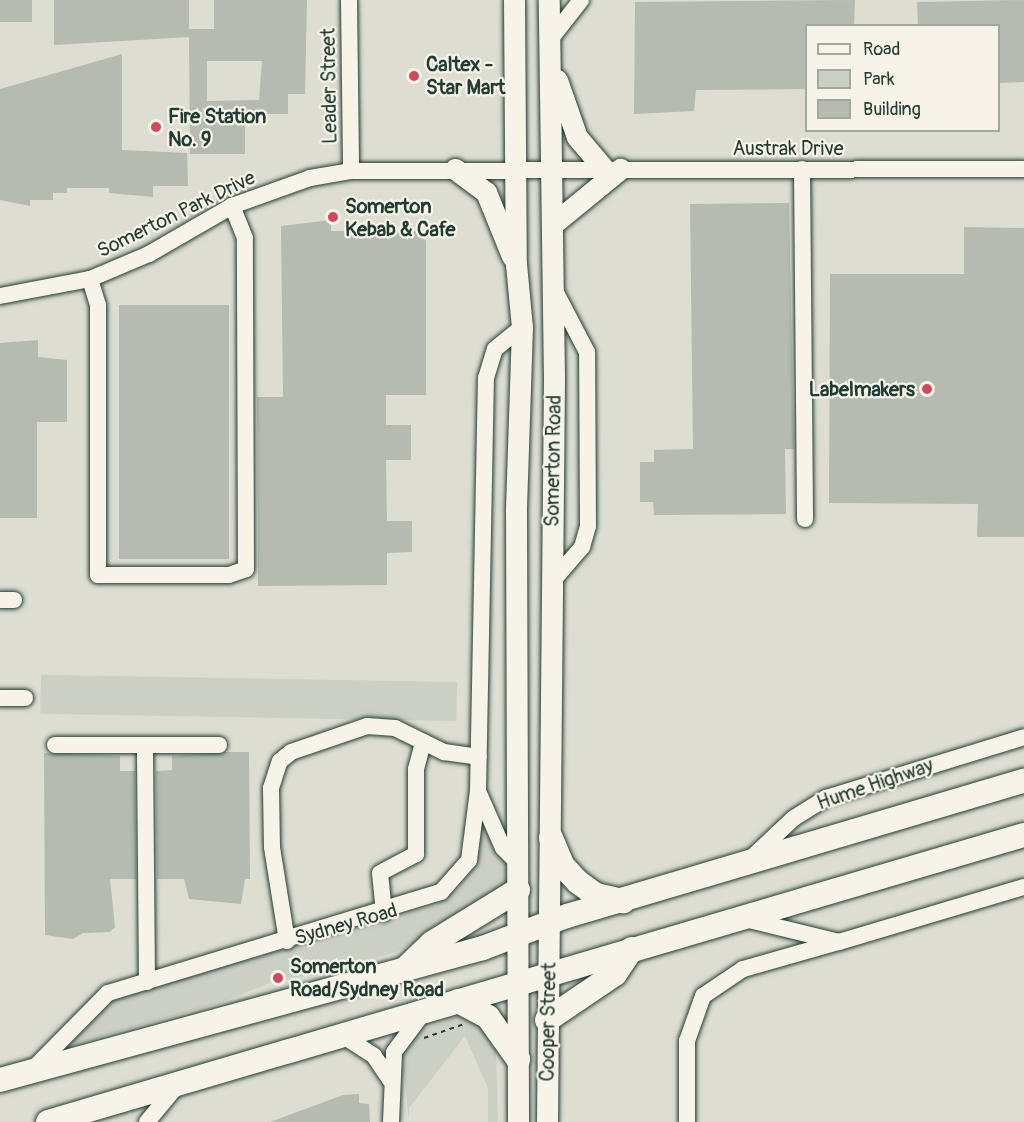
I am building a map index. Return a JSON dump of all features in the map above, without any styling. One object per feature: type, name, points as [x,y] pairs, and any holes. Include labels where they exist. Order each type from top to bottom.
[{"type":"highway","name":"Hume Highway","points":[[519,937],[551,923],[1024,780]]},
{"type":"highway","points":[[48,1122],[176,1087],[548,973],[1024,835]]},
{"type":"highway","points":[[551,838],[563,866],[578,882],[596,895],[623,901]]},
{"type":"highway","points":[[403,970],[432,943],[518,890]]},
{"type":"highway","points":[[0,1080],[519,937]]},
{"type":"highway","points":[[547,1020],[615,974],[632,949]]},
{"type":"highway","points":[[458,1001],[488,1017],[518,1059]]},
{"type":"main road","name":"Somerton Road","points":[[514,0],[516,264],[522,327],[519,937]]},
{"type":"main road","name":"Somerton Road","points":[[549,0],[554,289],[550,583],[551,923]]},
{"type":"main road","points":[[549,47],[577,137],[613,170],[553,224]]},
{"type":"main road","points":[[455,169],[486,192],[516,264]]},
{"type":"main road","name":"Cooper Street","points":[[547,1122],[547,1020],[551,923]]},
{"type":"main road","name":"Cooper Street","points":[[518,1122],[519,937]]},
{"type":"street","name":"Leader Street","points":[[349,0],[351,171]]},
{"type":"street","points":[[549,47],[581,0]]},
{"type":"street","name":"Somerton Park Drive","points":[[0,296],[90,279],[149,254],[232,206],[310,178],[351,171],[552,169]]},
{"type":"street","name":"Austrak Drive","points":[[552,169],[1024,170]]},
{"type":"street","points":[[802,170],[805,519]]},
{"type":"street","points":[[90,279],[98,305],[98,575],[229,576],[246,570],[245,238],[232,206]]},
{"type":"street","points":[[550,583],[582,547],[588,517],[587,352],[554,289]]},
{"type":"street","points":[[518,863],[503,848],[478,791],[486,378],[495,349],[522,327]]},
{"type":"street","points":[[0,698],[25,698]]},
{"type":"street","points":[[287,941],[272,847],[271,788],[280,761],[291,752],[367,726],[395,728],[455,756],[479,757]]},
{"type":"street","name":"Hume Highway","points":[[745,863],[794,818],[826,798],[1024,737]]},
{"type":"street","points":[[384,913],[380,873],[416,854],[416,769],[423,741]]},
{"type":"street","points":[[55,745],[219,745]]},
{"type":"street","points":[[145,746],[147,982]]},
{"type":"street","name":"Sydney Road","points":[[31,1071],[90,1006],[108,993],[428,899],[463,871],[473,845],[478,791]]},
{"type":"street","points":[[687,1122],[687,1041],[703,996],[743,969],[1024,887]]},
{"type":"street","points":[[737,917],[839,942]]},
{"type":"street","points":[[391,1122],[390,1080],[397,1044],[424,1012]]},
{"type":"street","points":[[345,1037],[374,1056],[390,1080]]},
{"type":"street","points":[[147,1122],[176,1087]]},
{"type":"path","points":[[414,1041],[468,1023]]},
{"type":"shaded area","points":[[0,0],[1024,0],[1024,1122],[0,1122]]},
{"type":"green space","points":[[41,675],[457,682],[456,721],[40,714]]},
{"type":"green space","points":[[479,815],[506,862],[508,880],[474,912],[396,952],[313,976],[280,979],[220,1003],[61,1048],[110,1000],[436,905],[456,891],[476,865]]},
{"type":"green space","points":[[469,1011],[496,1045],[498,1122],[488,1122],[488,1088],[465,1036],[409,1108],[409,1122],[404,1071],[402,1122],[402,1050],[418,1032]]},
{"type":"building","points":[[0,0],[32,0],[32,22],[0,22]]},
{"type":"building","points":[[54,0],[189,0],[189,29],[214,29],[214,0],[307,0],[305,94],[288,94],[288,114],[245,114],[245,154],[190,154],[189,37],[54,45]],"holes":[[[207,61],[262,61],[259,100],[207,101]]]},
{"type":"building","points":[[855,0],[854,24],[805,24],[805,89],[696,90],[694,111],[634,114],[635,2]]},
{"type":"building","points":[[1024,0],[1024,82],[1000,83],[1000,24],[918,24],[917,2]]},
{"type":"building","points":[[122,54],[122,150],[187,153],[188,186],[153,186],[153,197],[109,193],[109,188],[67,188],[67,193],[53,193],[53,200],[30,200],[30,206],[0,200],[0,89]]},
{"type":"building","points":[[789,203],[794,449],[785,449],[786,514],[654,515],[653,502],[640,502],[640,462],[654,462],[654,450],[693,449],[690,204]]},
{"type":"building","points":[[331,220],[331,231],[417,231],[426,241],[426,395],[386,395],[386,425],[411,425],[411,460],[386,460],[387,521],[412,521],[412,552],[387,553],[387,585],[258,586],[257,397],[283,397],[281,226]]},
{"type":"building","name":"Labelmakers","points":[[964,227],[1024,228],[1024,537],[977,537],[978,504],[829,503],[830,274],[964,274]]},
{"type":"building","points":[[119,305],[229,305],[229,559],[119,559]]},
{"type":"building","points":[[38,340],[38,357],[67,360],[67,422],[37,422],[37,518],[0,518],[0,343]]},
{"type":"building","points":[[249,752],[250,879],[245,879],[241,904],[189,899],[184,879],[157,879],[156,771],[172,770],[172,756]]},
{"type":"building","points":[[44,753],[120,756],[120,771],[135,771],[136,879],[110,879],[115,927],[110,932],[83,933],[73,939],[45,935]]},
{"type":"building","points":[[359,1094],[359,1103],[369,1104],[370,1122],[270,1122],[343,1095]]},
{"type":"place","name":"Caltex - Star Mart","points":[[414,76]]},
{"type":"place","name":"Fire Station No. 9","points":[[156,127]]},
{"type":"place","name":"Somerton Kebab & Cafe","points":[[333,217]]},
{"type":"place","name":"Labelmakers","points":[[927,389]]},
{"type":"place","name":"Somerton Road/Sydney Road","points":[[278,978]]}]
